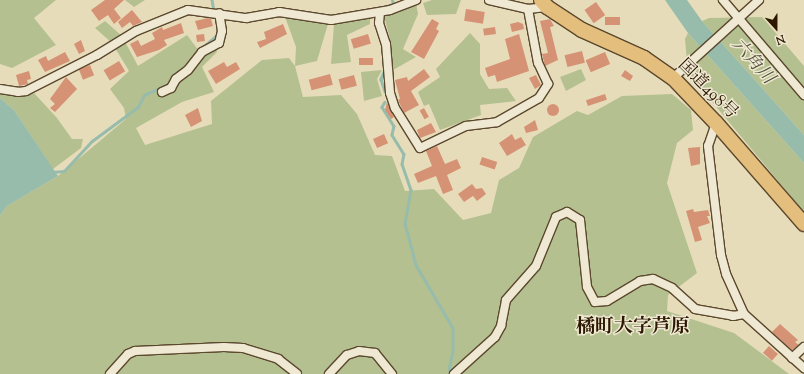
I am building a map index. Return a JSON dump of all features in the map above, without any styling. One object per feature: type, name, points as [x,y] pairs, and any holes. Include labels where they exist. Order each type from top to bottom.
[{"type":"highway","name":"国道498号","points":[[544,4],[582,30],[644,58],[672,78],[716,123],[804,224]]},
{"type":"street","points":[[0,89],[18,92],[26,91],[97,55],[136,31],[177,13],[188,10],[258,18],[279,12],[331,20],[380,12],[416,0]]},
{"type":"street","points":[[489,0],[528,9],[544,4]]},
{"type":"street","points":[[723,0],[738,20],[804,95]]},
{"type":"street","points":[[672,78],[759,0]]},
{"type":"street","points":[[380,12],[379,23],[386,44],[390,93],[395,108],[420,148],[466,126],[497,122],[539,98],[548,84],[538,63],[528,9]]},
{"type":"street","points":[[162,92],[171,88],[176,79],[188,70],[202,52],[219,43],[222,31],[215,12]]},
{"type":"street","points":[[716,123],[708,146],[721,254],[726,274],[744,314],[804,368]]},
{"type":"street","points":[[454,374],[495,337],[501,326],[506,300],[536,266],[556,217],[567,212],[580,220],[587,287],[595,302],[607,301],[640,281],[653,279],[672,288],[695,309],[733,316],[744,314]]},
{"type":"street","points":[[110,374],[128,354],[135,351],[224,347],[243,348],[278,359],[297,374]]},
{"type":"street","points":[[792,358],[804,347]]},
{"type":"street","points":[[329,374],[347,355],[359,351],[375,353],[392,374]]},
{"type":"shaded area","points":[[0,0],[56,0],[34,18],[56,45],[12,68],[0,64]]},
{"type":"shaded area","points":[[125,0],[145,0],[134,7]]},
{"type":"shaded area","points":[[432,0],[461,0],[456,14],[427,15],[423,3]]},
{"type":"shaded area","points":[[665,0],[687,0],[702,21],[804,135],[804,163],[688,33]]},
{"type":"shaded area","points":[[416,3],[418,14],[403,49],[416,57],[393,70],[391,43],[384,16]]},
{"type":"shaded area","points":[[285,17],[328,24],[317,61],[295,66],[296,47]]},
{"type":"shaded area","points":[[370,17],[370,24],[347,35],[351,62],[331,64],[334,24]]},
{"type":"shaded area","points":[[762,17],[804,66],[804,135],[702,21],[709,18]]},
{"type":"shaded area","points":[[105,21],[122,36],[138,66],[187,35],[202,55],[216,47],[217,52],[202,67],[214,92],[182,102],[136,128],[145,145],[212,124],[211,101],[262,60],[289,58],[295,66],[303,97],[341,95],[357,114],[375,155],[392,156],[405,191],[434,189],[463,220],[491,213],[499,180],[519,168],[533,137],[577,111],[588,115],[622,96],[672,94],[691,110],[693,130],[677,143],[667,183],[697,273],[668,295],[667,311],[734,333],[789,374],[0,374],[0,216],[7,206],[58,176],[126,119],[124,108],[110,89],[129,71],[112,43],[95,28]]},
{"type":"shaded area","points":[[470,33],[480,44],[480,74],[489,89],[507,88],[516,101],[480,105],[481,115],[440,130],[429,104],[424,106],[418,92],[440,77],[436,69]]},
{"type":"shaded area","points":[[688,33],[804,163],[804,212],[688,73],[685,39]]},
{"type":"shaded area","points":[[581,69],[586,80],[566,91],[560,77]]},
{"type":"shaded area","points":[[382,70],[377,79],[382,96],[364,101],[361,72]]},
{"type":"shaded area","points":[[0,92],[22,97],[34,93],[57,118],[72,139],[83,139],[81,148],[53,169],[14,110],[0,98]]},
{"type":"shaded area","points":[[0,98],[14,110],[58,176],[7,206],[0,216]]},
{"type":"building","points":[[105,0],[124,0],[114,9],[121,18],[114,24],[108,15],[99,21],[91,10]]},
{"type":"building","points":[[596,2],[605,15],[594,23],[585,10]]},
{"type":"building","points":[[466,9],[485,12],[483,24],[464,21]]},
{"type":"building","points":[[132,10],[142,22],[133,26],[130,22],[122,28],[118,22]]},
{"type":"building","points":[[605,17],[620,17],[620,25],[605,25]]},
{"type":"building","points":[[208,18],[211,19],[213,26],[198,30],[195,21]]},
{"type":"building","points":[[432,19],[439,23],[436,29],[439,31],[424,59],[411,52]]},
{"type":"building","points":[[550,19],[554,26],[550,27],[558,60],[545,66],[542,54],[548,53],[540,21]]},
{"type":"building","points":[[518,22],[523,24],[524,29],[512,32],[510,24]]},
{"type":"building","points":[[181,23],[184,33],[164,40],[167,45],[159,50],[137,57],[130,44],[138,40],[141,46],[155,39],[152,33],[162,27],[163,30]]},
{"type":"building","points":[[283,24],[287,34],[260,48],[257,42],[266,39],[264,32]]},
{"type":"building","points":[[495,27],[496,34],[484,36],[483,29]]},
{"type":"building","points":[[204,34],[205,41],[197,42],[196,35]]},
{"type":"building","points":[[368,34],[371,44],[354,49],[351,39]]},
{"type":"building","points":[[519,34],[529,71],[497,82],[495,75],[488,77],[485,68],[510,59],[505,39]]},
{"type":"building","points":[[81,40],[85,51],[79,54],[74,44]]},
{"type":"building","points":[[582,51],[585,63],[567,67],[565,55]]},
{"type":"building","points":[[65,52],[70,61],[45,72],[38,60],[46,56],[48,61]]},
{"type":"building","points":[[605,52],[610,64],[591,72],[586,60]]},
{"type":"building","points":[[359,58],[373,58],[373,65],[359,65]]},
{"type":"building","points":[[119,61],[125,71],[110,81],[104,70]]},
{"type":"building","points":[[224,62],[227,67],[236,62],[240,69],[216,84],[208,71]]},
{"type":"building","points":[[90,65],[94,75],[83,80],[79,69]]},
{"type":"building","points":[[424,69],[430,77],[411,91],[419,105],[404,113],[398,100],[400,99],[395,80],[407,77],[408,81]]},
{"type":"building","points":[[625,70],[633,76],[630,81],[621,76]]},
{"type":"building","points":[[29,71],[31,79],[27,80],[28,84],[19,86],[16,75]]},
{"type":"building","points":[[330,74],[333,85],[312,90],[309,80]]},
{"type":"building","points":[[354,75],[357,86],[341,90],[339,79]]},
{"type":"building","points":[[536,75],[541,85],[535,89],[529,78]]},
{"type":"building","points":[[66,77],[77,89],[55,112],[50,108],[55,104],[50,99]]},
{"type":"building","points":[[605,94],[607,100],[588,106],[586,100]]},
{"type":"building","points":[[387,102],[394,117],[391,119],[385,110]]},
{"type":"building","points":[[551,104],[555,104],[559,110],[555,116],[551,116],[547,112],[547,108]]},
{"type":"building","points":[[198,108],[202,121],[191,127],[185,115]]},
{"type":"building","points":[[424,108],[429,117],[424,119],[420,110]]},
{"type":"building","points":[[535,120],[538,130],[526,133],[524,127]]},
{"type":"building","points":[[431,123],[436,132],[420,138],[417,130]]},
{"type":"building","points":[[384,134],[388,143],[377,148],[373,139]]},
{"type":"building","points":[[512,134],[515,140],[521,137],[526,145],[507,156],[499,143]]},
{"type":"building","points":[[437,146],[445,164],[457,159],[461,168],[447,175],[453,190],[443,194],[436,176],[418,183],[414,174],[432,166],[426,151]]},
{"type":"building","points":[[700,147],[700,164],[691,166],[688,148]]},
{"type":"building","points":[[482,157],[497,162],[495,170],[480,165]]},
{"type":"building","points":[[472,184],[476,189],[482,188],[486,194],[477,201],[473,196],[464,202],[458,194]]},
{"type":"building","points":[[693,209],[694,212],[708,210],[710,216],[707,216],[710,223],[698,227],[702,240],[695,242],[686,211]]},
{"type":"building","points":[[780,324],[798,340],[795,342],[799,345],[792,350],[772,332]]},
{"type":"building","points":[[769,346],[778,354],[772,361],[763,353]]},
{"type":"waterway","points":[[212,0],[214,11]]},
{"type":"waterway","points":[[380,8],[393,4],[392,0]]},
{"type":"waterway","points":[[203,47],[217,35]]},
{"type":"waterway","points":[[52,172],[64,171],[92,141],[138,107],[144,95],[169,84],[173,75],[182,70]]},
{"type":"waterway","points":[[384,72],[381,79],[385,91]]},
{"type":"waterway","points":[[385,102],[382,107],[394,126],[392,135],[404,154],[402,164],[411,190],[405,223],[416,265],[453,328],[453,351],[449,370]]},
{"type":"district","name":"橘町大字芦原","points":[[633,328]]},
{"type":"water label","name":"六角川","points":[[752,62]]}]
